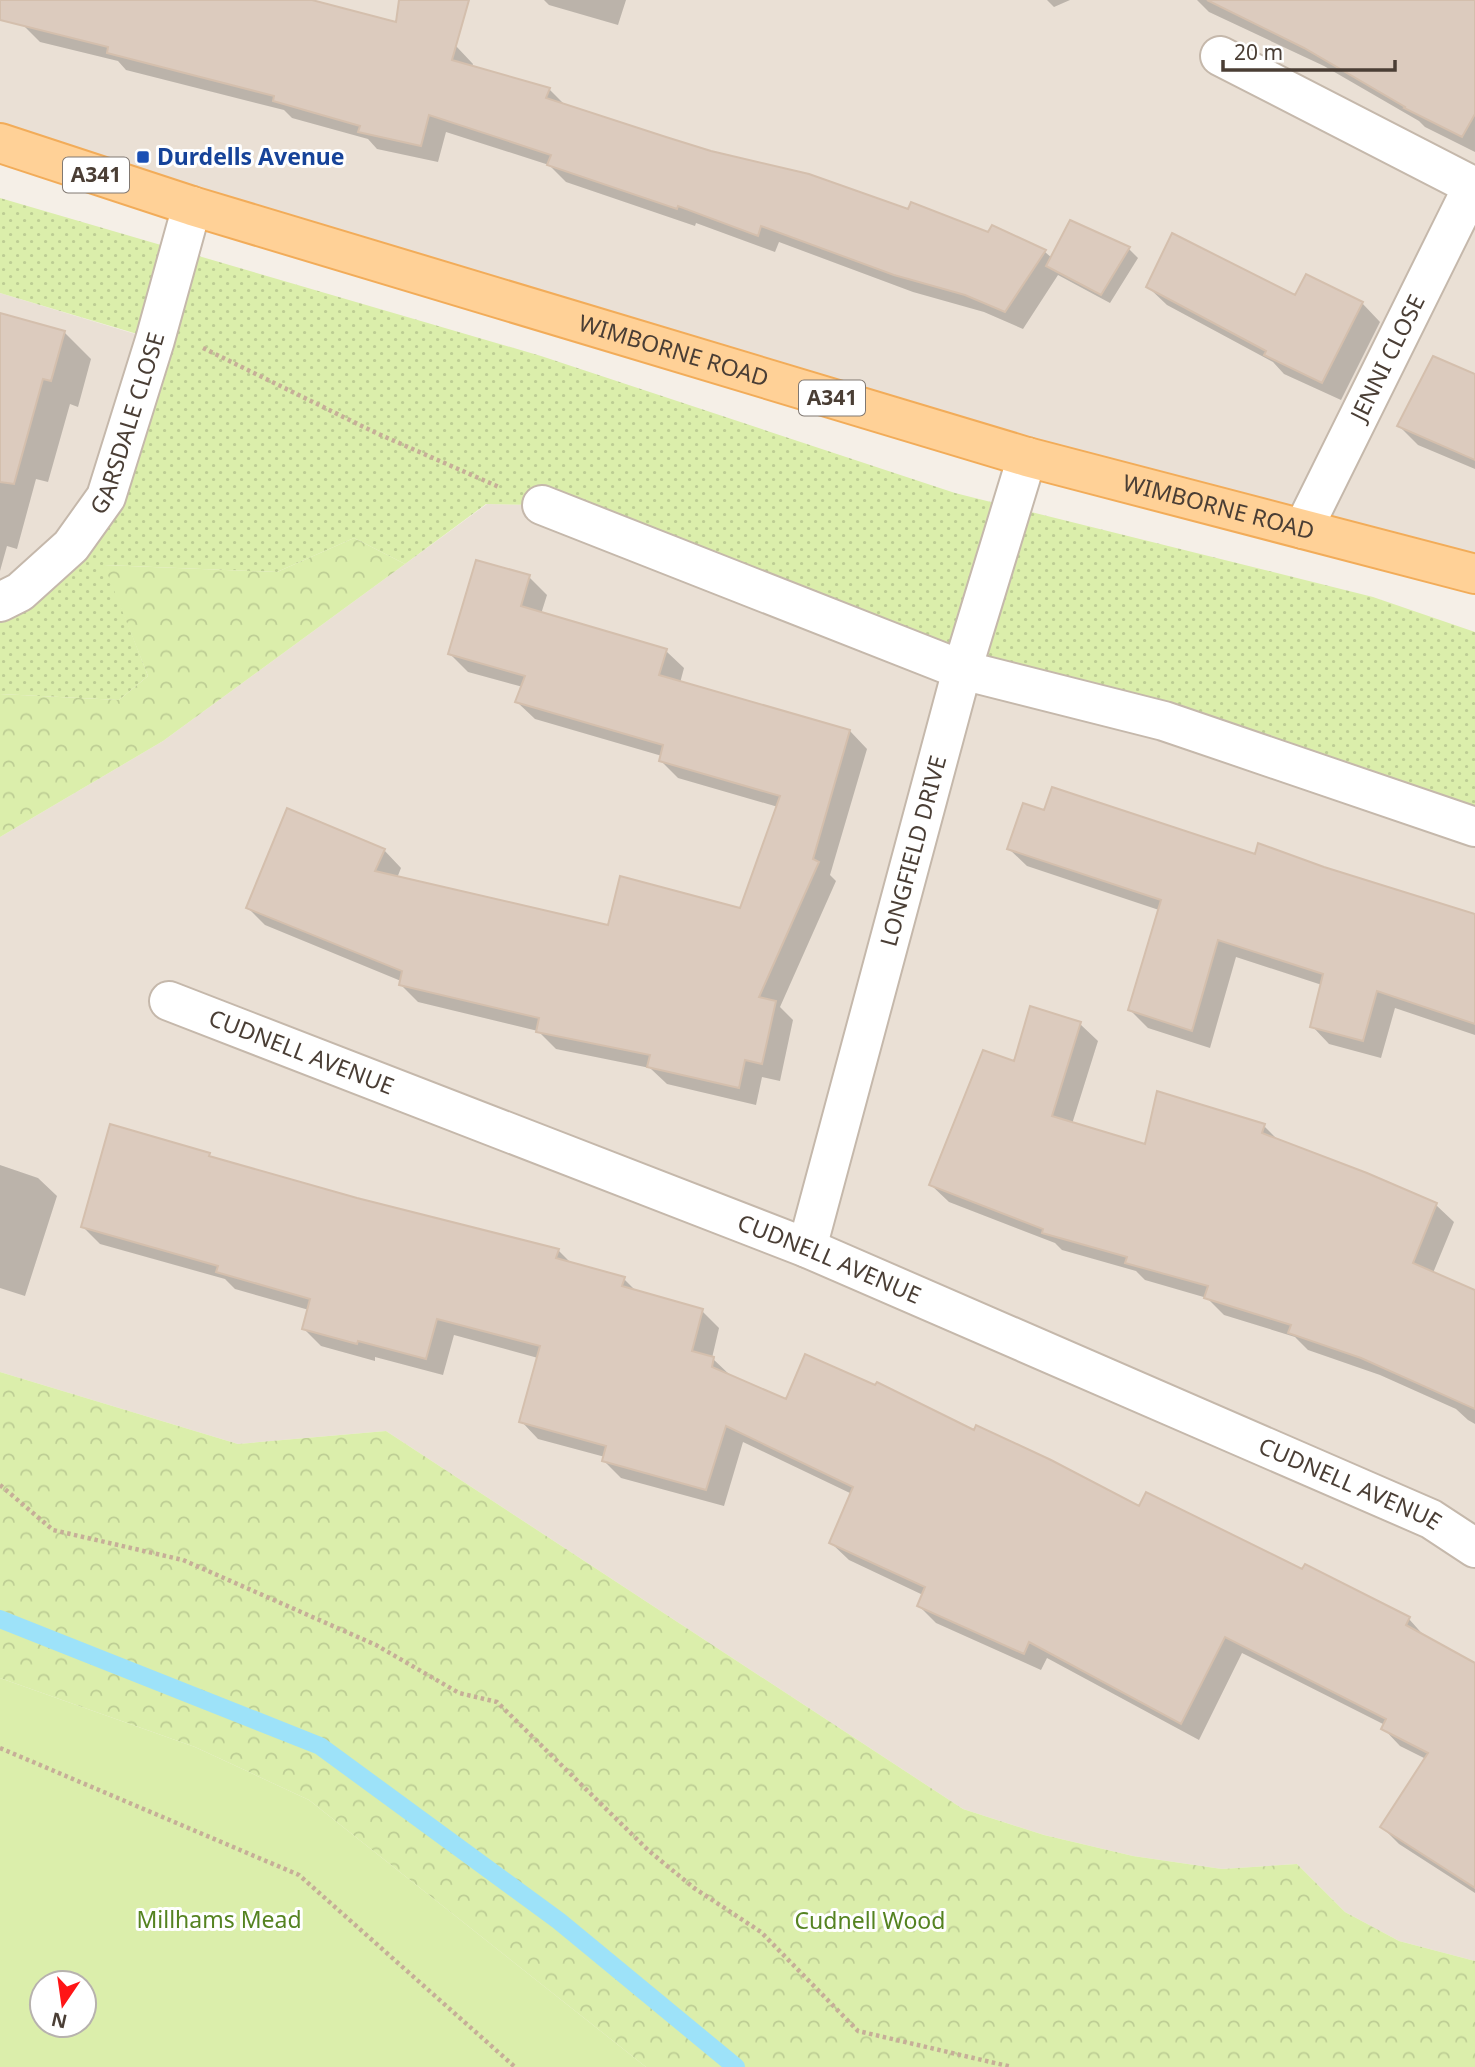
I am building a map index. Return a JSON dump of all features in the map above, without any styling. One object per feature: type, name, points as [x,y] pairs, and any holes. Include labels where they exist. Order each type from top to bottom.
[{"type":"main road","name":"WIMBORNE ROAD","points":[[0,143],[192,206],[1027,457],[1475,574]]},
{"type":"street","name":"JENNI CLOSE","points":[[1220,56],[1474,187],[1303,529]]},
{"type":"street","name":"GARSDALE CLOSE","points":[[0,602],[20,592],[71,546],[106,497],[192,206]]},
{"type":"street","name":"LONGFIELD DRIVE","points":[[807,1248],[962,670],[1027,457]]},
{"type":"street","points":[[542,505],[962,670],[1164,721],[1475,827]]},
{"type":"street","name":"CUDNELL AVENUE","points":[[169,1001],[807,1248],[1431,1519],[1475,1548]]},
{"type":"path","points":[[158,327],[374,432],[542,505]]},
{"type":"path","points":[[0,1485],[53,1530],[183,1560],[376,1645],[459,1693],[497,1702],[649,1851],[694,1888],[761,1932],[858,2031],[1012,2067]]},
{"type":"path","points":[[0,1748],[299,1875],[515,2067]]},
{"type":"shaded area","points":[[0,0],[1475,0],[1475,574],[0,132]]},
{"type":"shaded area","points":[[0,293],[155,340],[106,497],[0,602]]},
{"type":"shaded area","points":[[487,504],[542,505],[1475,827],[1475,1961],[1399,1941],[1345,1912],[1297,1864],[1222,1869],[1133,1856],[1044,1835],[963,1809],[386,1431],[238,1444],[0,1372],[0,837],[163,741]]},
{"type":"green space","points":[[0,198],[541,356],[955,493],[1373,597],[1475,632],[1475,827],[542,505],[486,504],[405,564],[354,538],[277,572],[105,565],[148,676],[119,700],[0,694],[0,602],[71,546],[154,339],[0,293]]},
{"type":"green space","points":[[354,538],[405,564],[163,741],[0,837],[0,694],[119,700],[148,676],[104,565],[277,572]]},
{"type":"green space","name":"Cudnell Wood","points":[[0,1372],[238,1444],[386,1431],[963,1809],[1044,1835],[1133,1856],[1222,1869],[1297,1864],[1345,1912],[1399,1941],[1475,1961],[1475,2067],[646,2067],[309,1800],[195,1747],[0,1678]]},
{"type":"green space","name":"Millhams Mead","points":[[0,1678],[195,1747],[309,1800],[646,2067],[0,2067]]},
{"type":"building","points":[[0,0],[312,0],[396,22],[399,0],[469,0],[452,60],[550,88],[546,98],[666,137],[711,151],[809,174],[908,209],[911,202],[988,232],[992,225],[1046,250],[1005,312],[965,295],[894,275],[761,226],[758,236],[678,206],[677,209],[547,165],[551,155],[429,115],[421,146],[358,132],[360,126],[273,101],[274,96],[107,53],[108,47],[0,20]]},
{"type":"building","points":[[1207,0],[1475,0],[1475,114],[1462,137],[1404,108],[1304,48]]},
{"type":"building","points":[[1070,220],[1130,247],[1101,295],[1046,266]]},
{"type":"building","points":[[1172,233],[1295,295],[1306,274],[1363,302],[1322,383],[1264,355],[1266,351],[1146,287]]},
{"type":"building","points":[[0,313],[65,331],[51,381],[43,379],[14,484],[0,482]]},
{"type":"building","points":[[1433,356],[1475,374],[1475,460],[1397,426]]},
{"type":"building","points":[[476,560],[530,575],[521,606],[667,649],[659,675],[850,730],[813,859],[819,862],[759,997],[776,1001],[762,1064],[745,1060],[739,1088],[647,1067],[650,1055],[536,1032],[539,1018],[399,985],[402,971],[246,908],[287,808],[385,849],[375,871],[608,925],[620,876],[740,908],[780,796],[659,761],[663,745],[515,702],[525,676],[448,654]]},
{"type":"building","points":[[1052,787],[1255,854],[1258,843],[1324,867],[1475,914],[1475,1024],[1377,991],[1363,1041],[1310,1027],[1323,974],[1218,940],[1192,1031],[1128,1010],[1161,900],[1007,849],[1023,803],[1044,810]]},
{"type":"building","points":[[1030,1006],[1081,1022],[1052,1116],[1145,1144],[1157,1091],[1265,1124],[1262,1133],[1437,1203],[1413,1263],[1475,1290],[1475,1409],[1361,1358],[1288,1333],[1291,1325],[1204,1298],[1208,1286],[1125,1263],[1127,1257],[1042,1233],[1043,1229],[929,1185],[983,1050],[1014,1061]]},
{"type":"building","points":[[110,1124],[210,1153],[209,1156],[357,1198],[559,1249],[556,1258],[625,1277],[622,1286],[703,1309],[692,1351],[714,1357],[712,1367],[786,1399],[805,1354],[875,1385],[877,1382],[974,1430],[976,1425],[1139,1506],[1146,1492],[1302,1569],[1305,1564],[1410,1617],[1406,1625],[1475,1663],[1475,1888],[1380,1827],[1428,1753],[1381,1729],[1386,1719],[1225,1637],[1181,1724],[1029,1642],[1024,1654],[917,1606],[925,1587],[829,1543],[853,1487],[726,1426],[706,1490],[602,1461],[606,1446],[519,1422],[540,1346],[437,1319],[426,1359],[358,1341],[357,1344],[302,1329],[310,1299],[216,1272],[218,1266],[81,1227]]},
{"type":"waterway","points":[[0,1619],[320,1746],[559,1921],[736,2067]]},
{"type":"place","name":"Durdells Avenue","points":[[143,157]]}]
